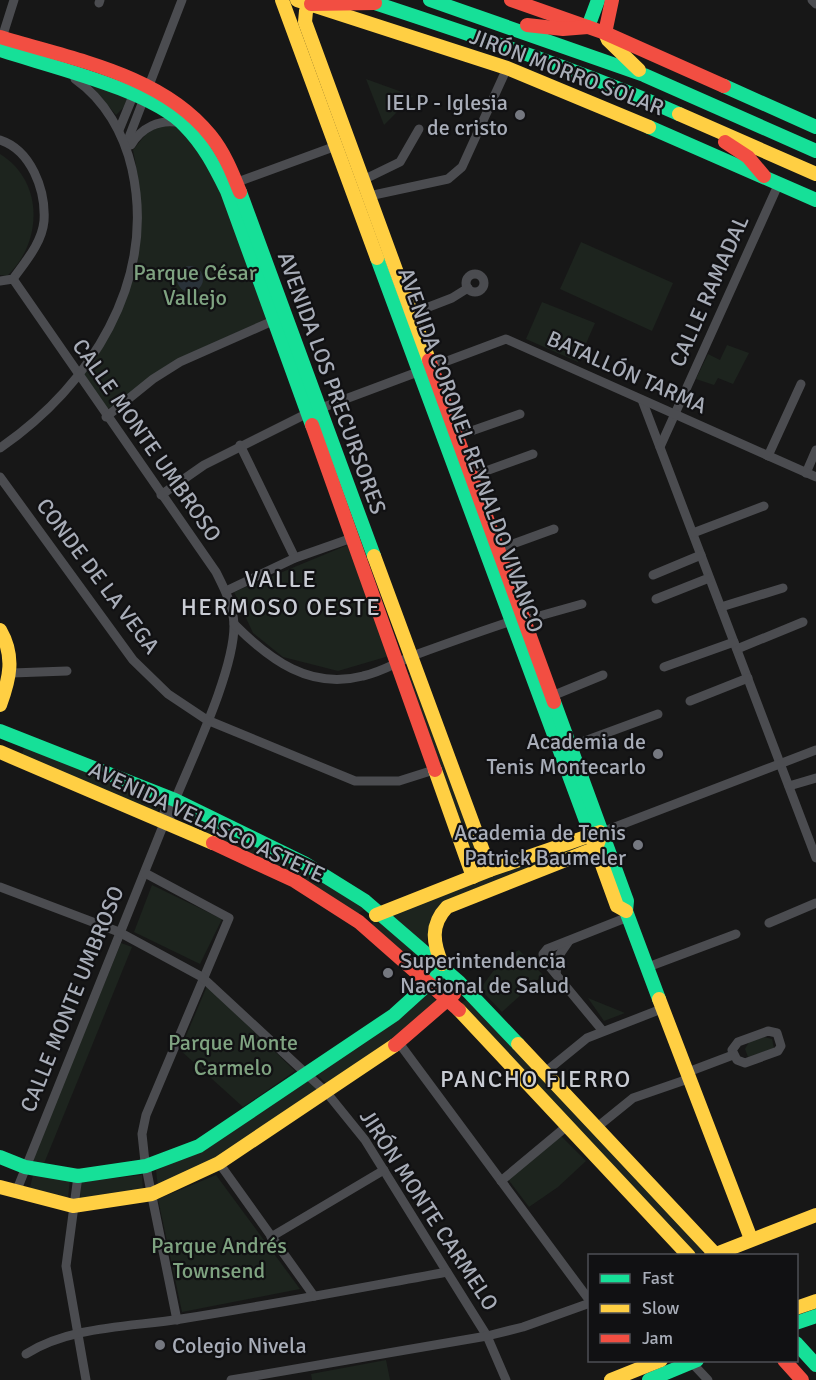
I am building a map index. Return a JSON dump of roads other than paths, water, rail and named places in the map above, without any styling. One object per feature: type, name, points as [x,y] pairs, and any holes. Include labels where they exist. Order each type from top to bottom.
[{"type":"main road","name":"AVENIDA CORONEL REYNALDO VIVANCO","points":[[282,0],[336,146],[406,316],[472,495],[552,696],[570,746],[617,906],[627,914],[751,1239]]},
{"type":"main road","points":[[430,0],[644,75],[816,151]]},
{"type":"main road","points":[[511,0],[605,33],[816,127]]},
{"type":"main road","points":[[588,27],[598,0]]},
{"type":"main road","points":[[612,0],[605,33],[608,40],[644,75]]},
{"type":"main road","points":[[305,22],[304,2],[370,2],[569,69],[662,105],[816,174]]},
{"type":"main road","name":"JIRÓN MORRO SOLAR","points":[[304,2],[507,68],[816,200]]},
{"type":"main road","points":[[288,15],[296,13],[305,22]]},
{"type":"main road","name":"AVENIDA CORONEL REYNALDO VIVANCO","points":[[305,22],[369,196],[406,316]]},
{"type":"main road","points":[[500,23],[563,29],[588,27]]},
{"type":"main road","name":"AVENIDA LOS PRECURSORES","points":[[1,42],[64,71],[142,90],[184,124],[231,185],[313,411],[352,538],[437,769],[473,877]]},
{"type":"main road","name":"AVENIDA LOS PRECURSORES","points":[[1,42],[142,90],[181,106],[205,129],[223,154],[275,320],[412,656],[490,870]]},
{"type":"main road","points":[[662,105],[742,153],[764,176]]},
{"type":"main road","name":"AVENIDA CORONEL REYNALDO VIVANCO","points":[[425,367],[457,436],[472,476],[472,495],[498,549],[596,838]]},
{"type":"main road","points":[[0,630],[10,648],[12,673],[0,705]]},
{"type":"main road","name":"AVENIDA VELASCO ASTETE","points":[[0,731],[175,800],[304,863],[381,913],[459,982],[713,1254]]},
{"type":"main road","points":[[16,759],[23,741]]},
{"type":"main road","name":"AVENIDA VELASCO ASTETE","points":[[0,752],[165,821],[295,881],[368,928],[449,999],[687,1254]]},
{"type":"main road","points":[[368,928],[372,917],[433,892],[490,870],[596,838]]},
{"type":"main road","points":[[0,1157],[25,1167],[78,1176],[146,1166],[200,1146],[377,1027],[445,969],[433,944],[432,934],[437,919],[447,907],[596,838]]},
{"type":"main road","points":[[352,893],[386,902],[433,892]]},
{"type":"main road","points":[[0,1187],[74,1206],[152,1194],[219,1163],[327,1093],[399,1043],[449,999],[459,982]]},
{"type":"main road","points":[[716,1254],[816,1215]]},
{"type":"main road","points":[[798,1307],[816,1301]]},
{"type":"main road","points":[[798,1322],[816,1316]]},
{"type":"main road","points":[[798,1345],[816,1365]]},
{"type":"main road","points":[[611,1380],[656,1362]]},
{"type":"main road","points":[[649,1380],[694,1362]]},
{"type":"main road","points":[[786,1362],[802,1380]]},
{"type":"street","points":[[1,42],[14,0]]},
{"type":"street","points":[[119,130],[142,90],[182,0]]},
{"type":"street","points":[[812,0],[816,4]]},
{"type":"street","points":[[369,196],[448,179],[456,174],[462,167],[507,68]]},
{"type":"street","points":[[0,448],[51,408],[78,376],[108,330],[122,302],[138,246],[139,207],[127,148],[110,115],[84,85],[64,71]]},
{"type":"street","points":[[127,148],[142,90]]},
{"type":"street","points":[[127,148],[142,132],[159,123],[165,121],[184,124]]},
{"type":"street","points":[[363,180],[400,162],[419,129]]},
{"type":"street","points":[[0,140],[11,144],[36,171],[44,222],[34,251],[13,279],[0,281]]},
{"type":"street","points":[[231,185],[336,146]]},
{"type":"street","name":"CALLE RAMADAL","points":[[660,447],[779,183]]},
{"type":"street","name":"CALLE MONTE UMBROSO","points":[[13,279],[106,417],[216,572],[226,591],[234,624],[232,639],[207,720],[175,800],[176,806],[171,817],[165,821],[16,1192]]},
{"type":"street","points":[[406,316],[452,298],[468,288]]},
{"type":"street","points":[[106,417],[153,379],[180,362],[275,320]]},
{"type":"street","name":"BATALLÓN TARMA","points":[[161,495],[204,465],[240,445],[313,411],[425,367],[506,339],[816,477]]},
{"type":"street","points":[[768,456],[801,384]]},
{"type":"street","points":[[642,400],[816,858]]},
{"type":"street","points":[[457,436],[520,414]]},
{"type":"street","points":[[240,445],[295,558]]},
{"type":"street","points":[[806,473],[816,450]]},
{"type":"street","points":[[472,476],[533,454]]},
{"type":"street","name":"CONDE DE LA VEGA","points":[[0,477],[133,660],[168,694],[207,720],[356,781],[399,781],[437,769]]},
{"type":"street","points":[[693,533],[764,506]]},
{"type":"street","points":[[498,549],[554,529]]},
{"type":"street","points":[[226,591],[295,558],[352,538]]},
{"type":"street","points":[[653,575],[701,555]]},
{"type":"street","points":[[656,599],[710,578]]},
{"type":"street","points":[[721,607],[783,588]]},
{"type":"street","points":[[234,624],[276,661],[303,675],[328,680],[364,676],[412,656],[520,619],[582,604]]},
{"type":"street","points":[[664,667],[736,646],[803,622]]},
{"type":"street","points":[[232,639],[244,634]]},
{"type":"street","points":[[12,673],[67,671]]},
{"type":"street","points":[[552,696],[603,675]]},
{"type":"street","points":[[690,700],[748,678]]},
{"type":"street","points":[[570,746],[658,714]]},
{"type":"street","points":[[596,838],[816,750]]},
{"type":"street","points":[[789,786],[816,778]]},
{"type":"street","points":[[145,873],[229,918],[202,977],[146,1115],[142,1134],[146,1166],[177,1320]]},
{"type":"street","name":"JIRÓN MONTE CARMELO","points":[[0,887],[119,932],[202,977],[307,1073],[327,1093],[365,1140],[487,1336],[506,1380]]},
{"type":"street","points":[[769,922],[816,903]]},
{"type":"street","points":[[602,1030],[544,960],[543,954],[547,949],[627,914]]},
{"type":"street","points":[[648,967],[736,934]]},
{"type":"street","points":[[556,974],[558,957],[569,940]]},
{"type":"street","points":[[544,1072],[572,1047],[602,1030],[663,1008]]},
{"type":"street","points":[[768,1030],[777,1033],[781,1046],[778,1051],[745,1063],[733,1055],[732,1050],[738,1042],[768,1030]]},
{"type":"street","points":[[399,1043],[588,1299]]},
{"type":"street","points":[[596,1128],[633,1098],[733,1055]]},
{"type":"street","points":[[501,1181],[532,1158],[567,1126]]},
{"type":"street","points":[[219,1163],[314,1296]]},
{"type":"street","points":[[271,1237],[384,1170]]},
{"type":"street","points":[[78,1176],[66,1266],[86,1380]]},
{"type":"street","points":[[26,1354],[44,1343],[79,1335],[447,1272]]},
{"type":"street","points":[[231,1380],[487,1336],[523,1327],[588,1303]]},
{"type":"street","points":[[694,1362],[708,1380]]},
{"type":"place","name":"IELP - Iglesia de cristo","points":[[520,115]]},
{"type":"place","name":"Academia de Tenis Montecarlo","points":[[658,754]]},
{"type":"place","name":"Academia de Tenis Patrick Baumeler","points":[[638,845]]},
{"type":"place","name":"Superintendencia Nacional de Salud","points":[[388,973]]},
{"type":"place","name":"Colegio Nivela","points":[[160,1345]]},
{"type":"district","name":"VALLE HERMOSO OESTE","points":[[281,593]]},
{"type":"district","name":"PANCHO FIERRO","points":[[536,1079]]},
{"type":"park label","name":"Parque César Vallejo","points":[[195,284]]},
{"type":"park label","name":"Parque Monte Carmelo","points":[[233,1054]]},
{"type":"park label","name":"Parque Andrés Townsend","points":[[219,1258]]}]
